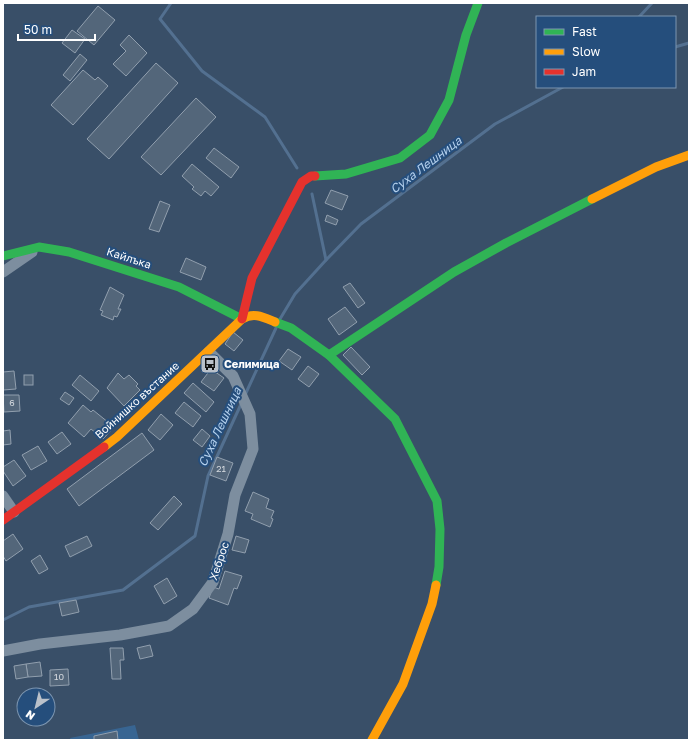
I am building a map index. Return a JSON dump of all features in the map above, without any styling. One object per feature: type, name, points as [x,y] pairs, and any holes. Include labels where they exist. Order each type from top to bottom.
[{"type":"street","points":[[242,319],[252,278],[296,190],[306,178],[311,176],[346,174],[400,158],[430,135],[450,100],[466,35],[478,3]]},
{"type":"street","points":[[329,355],[454,272],[656,167],[689,155]]},
{"type":"street","points":[[3,272],[39,247]]},
{"type":"street","name":"Кайлъка","points":[[3,256],[39,247],[69,252],[179,287],[242,319]]},
{"type":"street","points":[[242,319],[249,315],[258,315],[285,325],[329,355],[395,419],[424,472],[437,501],[440,529],[439,567],[432,604],[403,684],[372,740]]},
{"type":"street","name":"Войнишко въстание","points":[[3,520],[117,437],[209,352],[242,319]]},
{"type":"street","name":"Хеброс","points":[[3,651],[40,644],[120,635],[169,626],[193,609],[213,582],[228,534],[235,495],[253,448],[250,414],[232,376],[209,352]]},
{"type":"street","points":[[3,496],[14,512]]},
{"type":"shaded area","points":[[135,725],[139,740],[71,740],[70,738]]},
{"type":"building","points":[[98,6],[115,20],[94,45],[77,31]]},
{"type":"building","points":[[72,30],[85,39],[75,53],[62,43]]},
{"type":"building","points":[[129,35],[147,53],[126,76],[113,64],[126,51],[120,45]]},
{"type":"building","points":[[80,54],[87,60],[70,81],[63,75]]},
{"type":"building","points":[[156,63],[178,83],[109,159],[87,139]]},
{"type":"building","points":[[83,70],[95,80],[98,77],[108,86],[73,125],[51,105]]},
{"type":"building","points":[[196,98],[216,117],[161,175],[141,157]]},
{"type":"building","points":[[214,148],[239,167],[231,178],[206,158]]},
{"type":"building","points":[[192,164],[219,187],[211,196],[205,191],[201,196],[192,189],[194,187],[182,176]]},
{"type":"building","points":[[331,190],[348,196],[342,210],[325,203]]},
{"type":"building","points":[[160,201],[170,205],[159,232],[149,229]]},
{"type":"building","points":[[327,215],[338,220],[336,225],[325,221]]},
{"type":"building","points":[[186,258],[206,267],[201,280],[180,272]]},
{"type":"building","points":[[350,283],[365,303],[358,308],[343,287]]},
{"type":"building","points":[[110,287],[124,295],[118,309],[121,309],[117,317],[114,316],[113,320],[101,315],[103,311],[100,310]]},
{"type":"building","points":[[345,307],[357,322],[339,335],[328,319]]},
{"type":"building","points":[[233,332],[243,340],[234,351],[225,344]]},
{"type":"building","points":[[351,347],[370,367],[362,375],[343,355]]},
{"type":"building","points":[[288,349],[301,357],[292,370],[279,361]]},
{"type":"building","points":[[308,366],[319,374],[309,387],[298,379]]},
{"type":"building","points":[[211,369],[224,378],[214,391],[201,382]]},
{"type":"building","points":[[14,371],[16,389],[3,390],[3,372]]},
{"type":"building","points":[[118,373],[124,379],[129,375],[138,384],[136,386],[140,390],[124,406],[107,388]]},
{"type":"building","points":[[24,375],[33,375],[33,385],[24,385]]},
{"type":"building","points":[[80,375],[99,391],[91,401],[72,385]]},
{"type":"building","points":[[193,383],[214,402],[206,412],[184,393]]},
{"type":"building","points":[[65,392],[74,398],[69,405],[60,399]]},
{"type":"building","points":[[3,395],[19,395],[20,411],[4,412]]},
{"type":"building","points":[[184,402],[201,416],[193,427],[175,413]]},
{"type":"building","points":[[83,405],[91,412],[93,410],[114,427],[103,439],[91,429],[84,437],[68,423]]},
{"type":"building","points":[[161,414],[173,425],[160,440],[148,430]]},
{"type":"building","points":[[202,429],[210,436],[202,447],[193,440]]},
{"type":"building","points":[[10,430],[11,444],[3,445],[3,431]]},
{"type":"building","points":[[62,432],[71,444],[57,454],[48,442]]},
{"type":"building","points":[[142,433],[154,450],[79,506],[67,489]]},
{"type":"building","points":[[38,446],[47,461],[31,470],[22,455]]},
{"type":"building","points":[[217,457],[233,463],[226,481],[210,475]]},
{"type":"building","points":[[14,460],[26,476],[13,486],[3,471],[3,467]]},
{"type":"building","points":[[253,492],[269,499],[266,508],[274,511],[271,518],[273,519],[270,527],[251,519],[253,514],[245,511]]},
{"type":"building","points":[[174,496],[182,504],[158,530],[150,523]]},
{"type":"building","points":[[13,534],[23,549],[6,561],[3,556],[3,541]]},
{"type":"building","points":[[87,536],[92,546],[70,557],[65,546]]},
{"type":"building","points":[[236,536],[249,540],[245,553],[232,550]]},
{"type":"building","points":[[40,555],[48,569],[39,574],[31,561]]},
{"type":"building","points":[[225,571],[242,576],[237,589],[234,588],[228,605],[209,598],[213,587],[219,589]]},
{"type":"building","points":[[167,578],[177,596],[164,604],[154,586]]},
{"type":"building","points":[[76,600],[79,612],[62,616],[59,603]]},
{"type":"building","points":[[150,645],[153,656],[140,659],[137,648]]},
{"type":"building","points":[[110,648],[123,648],[124,660],[120,660],[121,679],[112,679]]},
{"type":"building","points":[[40,662],[42,676],[28,677],[26,664]]},
{"type":"building","points":[[26,664],[28,677],[16,679],[14,666]]},
{"type":"building","points":[[68,669],[69,685],[50,686],[50,670]]},
{"type":"building","points":[[117,731],[118,740],[94,740],[94,736]]},
{"type":"waterway","points":[[171,3],[160,19],[202,71],[265,117],[297,168]]},
{"type":"waterway","name":"Суха Лешница","points":[[640,16],[652,3]]},
{"type":"waterway","points":[[676,47],[689,43]]},
{"type":"waterway","name":"Суха Лешница","points":[[280,319],[295,294],[361,224],[495,124],[561,88]]},
{"type":"waterway","points":[[312,194],[326,260]]},
{"type":"waterway","name":"Суха Лешница","points":[[245,395],[276,328]]},
{"type":"waterway","name":"Суха Лешница","points":[[3,620],[29,607],[123,590],[195,536],[208,476],[242,402]]},
{"type":"traffic: fast","points":[[315,176],[346,174],[400,158],[430,135],[449,100],[466,35],[478,3]]},
{"type":"traffic: fast","points":[[329,355],[454,272],[506,243],[592,199]]},
{"type":"traffic: fast","points":[[3,256],[39,247],[69,252],[179,287],[242,319]]},
{"type":"traffic: fast","points":[[275,322],[291,328],[329,355],[395,419],[437,501],[440,529],[439,567],[436,585]]},
{"type":"traffic: slow","points":[[592,199],[656,167],[689,155]]},
{"type":"traffic: slow","points":[[104,447],[117,437],[242,319],[255,316],[275,322]]},
{"type":"traffic: slow","points":[[372,740],[403,684],[432,604],[436,585]]},
{"type":"traffic: jam","points":[[242,319],[252,278],[302,182],[311,176],[315,176]]},
{"type":"traffic: jam","points":[[3,520],[104,447]]},
{"type":"place","name":"Селимица","points":[[210,364]]}]
